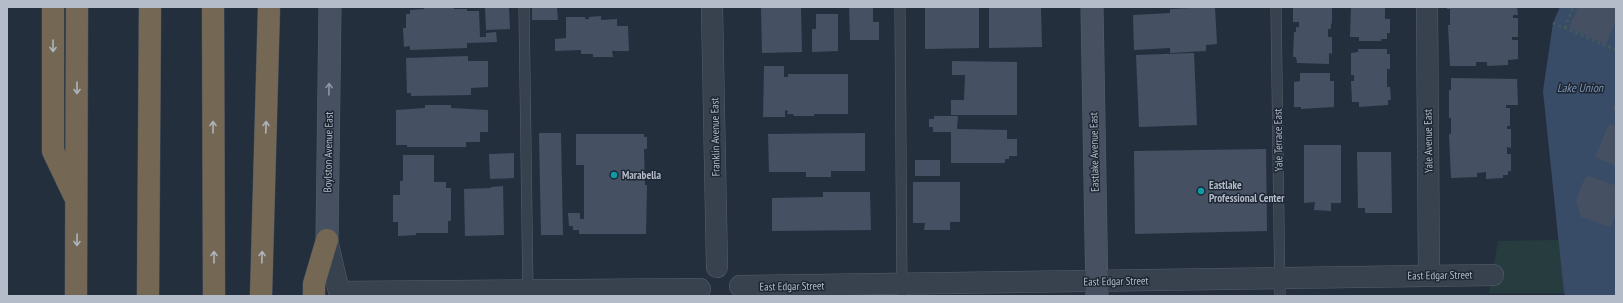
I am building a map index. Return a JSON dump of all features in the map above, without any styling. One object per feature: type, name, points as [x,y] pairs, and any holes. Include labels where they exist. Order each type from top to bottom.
[{"type":"highway","points":[[53,7],[53,151],[77,201]]},
{"type":"highway","points":[[76,296],[77,7]]},
{"type":"highway","points":[[148,296],[150,7]]},
{"type":"highway","points":[[213,7],[214,296]]},
{"type":"highway","points":[[261,296],[269,7]]},
{"type":"highway","points":[[314,296],[314,284],[327,240]]},
{"type":"main road","name":"Boylston Avenue East","points":[[327,240],[330,7]]},
{"type":"main road","name":"Eastlake Avenue East","points":[[1092,7],[1096,289]]},
{"type":"street","name":"Franklin Avenue East","points":[[712,7],[717,267]]},
{"type":"street","name":"Yale Avenue East","points":[[1427,7],[1429,276]]},
{"type":"street","name":"Boylston Avenue East","points":[[327,240],[340,294]]},
{"type":"street","points":[[340,294],[701,292],[700,284],[706,273],[717,267],[724,267],[731,270],[739,280],[739,291]]},
{"type":"street","name":"East Edgar Street","points":[[739,291],[1280,287],[1429,276],[1493,275]]},
{"type":"lane","points":[[524,7],[528,293]]},
{"type":"lane","points":[[900,7],[902,290]]},
{"type":"lane","name":"Yale Terrace East","points":[[1276,7],[1280,287]]},
{"type":"path","points":[[1565,28],[1573,7]]},
{"type":"path","points":[[1553,23],[1616,50]]},
{"type":"green space","points":[[1559,240],[1564,293],[1489,293],[1498,241]]},
{"type":"water","name":"Lake Union","points":[[1560,7],[1616,7],[1616,296],[1566,296],[1564,293],[1543,91],[1553,23]]},
{"type":"building","points":[[424,7],[454,7],[454,9],[479,11],[480,37],[486,37],[486,33],[496,32],[497,42],[467,43],[467,48],[410,50],[410,46],[404,47],[403,28],[406,28],[406,14],[410,14],[410,10],[424,9]]},
{"type":"building","points":[[485,7],[509,7],[510,29],[486,30]]},
{"type":"building","points":[[532,7],[557,7],[558,20],[532,20]]},
{"type":"building","points":[[761,7],[801,7],[802,52],[762,53]]},
{"type":"building","points":[[849,7],[873,7],[873,22],[879,22],[879,40],[850,40]]},
{"type":"building","points":[[925,7],[979,7],[979,48],[925,49]]},
{"type":"building","points":[[989,7],[1041,7],[1042,47],[989,48]]},
{"type":"building","points":[[1215,7],[1217,44],[1206,45],[1206,51],[1170,53],[1170,48],[1134,50],[1133,15],[1170,13],[1170,9]]},
{"type":"building","points":[[1293,7],[1332,7],[1332,24],[1331,23],[1331,29],[1328,29],[1328,37],[1332,37],[1332,54],[1329,53],[1329,64],[1297,63],[1296,57],[1293,57],[1294,32],[1296,32],[1296,27],[1299,27],[1299,22],[1293,22]]},
{"type":"building","points":[[1351,7],[1387,7],[1385,8],[1385,19],[1390,19],[1390,33],[1387,33],[1387,39],[1381,39],[1381,41],[1359,41],[1359,37],[1350,37]]},
{"type":"building","points":[[1447,7],[1517,7],[1518,15],[1513,15],[1513,18],[1518,18],[1518,37],[1512,37],[1512,40],[1518,40],[1518,59],[1508,60],[1508,65],[1487,66],[1487,62],[1476,62],[1476,66],[1450,66],[1448,25],[1450,25],[1450,9],[1447,9]]},
{"type":"building","points":[[1578,7],[1616,7],[1616,21],[1606,44],[1569,28]]},
{"type":"building","points":[[816,14],[838,14],[838,51],[812,52],[812,29],[816,29]]},
{"type":"building","points":[[601,16],[601,20],[617,19],[617,26],[628,26],[629,51],[612,51],[613,57],[593,57],[593,54],[581,54],[581,50],[555,51],[555,39],[566,38],[566,17],[585,17],[585,19],[589,19],[589,17]]},
{"type":"building","points":[[1358,49],[1387,49],[1387,54],[1390,54],[1390,69],[1387,69],[1387,87],[1390,87],[1391,100],[1388,100],[1388,105],[1359,107],[1359,102],[1352,102],[1351,81],[1354,81],[1354,75],[1351,75],[1351,53],[1358,52]]},
{"type":"building","points":[[1194,53],[1197,125],[1139,127],[1136,55]]},
{"type":"building","points":[[468,56],[468,61],[488,61],[488,87],[471,88],[471,95],[411,96],[411,93],[407,93],[406,58]]},
{"type":"building","points":[[952,61],[1017,62],[1017,115],[951,115],[951,100],[964,100],[965,75],[952,75]]},
{"type":"building","points":[[764,66],[784,66],[784,77],[788,77],[788,74],[848,74],[848,114],[814,114],[814,116],[794,116],[793,114],[787,114],[788,111],[785,110],[785,117],[763,117]]},
{"type":"building","points":[[1300,73],[1330,73],[1330,81],[1334,81],[1334,107],[1301,109],[1301,107],[1294,107],[1294,82],[1300,81]]},
{"type":"building","points":[[1451,78],[1517,79],[1518,105],[1506,105],[1506,108],[1510,108],[1510,126],[1507,126],[1507,129],[1511,129],[1511,148],[1507,147],[1507,154],[1511,154],[1511,171],[1508,171],[1508,175],[1503,175],[1503,178],[1486,179],[1486,172],[1477,173],[1477,177],[1451,178],[1449,134],[1451,134],[1451,118],[1449,118],[1449,90],[1451,90]]},
{"type":"building","points":[[1616,101],[1616,111],[1612,110]]},
{"type":"building","points":[[425,105],[451,105],[451,108],[488,110],[488,132],[480,132],[480,142],[466,142],[466,147],[407,147],[407,145],[396,145],[396,110],[425,108]]},
{"type":"building","points":[[934,116],[958,116],[957,129],[1007,130],[1007,139],[1017,139],[1017,156],[1009,156],[1009,159],[1005,159],[1005,163],[951,163],[951,132],[933,132],[933,127],[929,127],[929,119],[934,119]]},
{"type":"building","points":[[1609,124],[1616,127],[1616,166],[1595,157]]},
{"type":"building","points":[[539,133],[561,133],[563,235],[541,235]]},
{"type":"building","points":[[865,133],[865,171],[831,171],[831,177],[806,177],[806,172],[769,172],[768,134]]},
{"type":"building","name":"Marabella","points":[[576,134],[644,134],[644,137],[647,137],[647,149],[644,149],[645,185],[647,185],[646,234],[579,234],[579,230],[573,230],[573,226],[569,226],[568,213],[580,213],[580,219],[584,219],[584,165],[576,165]]},
{"type":"building","points":[[1304,145],[1341,145],[1341,203],[1331,203],[1331,211],[1314,210],[1315,202],[1304,203]]},
{"type":"building","name":"Eastlake Professional Center","points":[[1266,149],[1267,231],[1135,234],[1134,151]]},
{"type":"building","points":[[1357,152],[1391,152],[1392,213],[1365,213],[1365,208],[1358,208]]},
{"type":"building","points":[[514,153],[514,178],[490,179],[489,154]]},
{"type":"building","points":[[403,155],[434,155],[434,182],[446,182],[446,188],[451,188],[451,221],[448,221],[448,233],[416,233],[416,235],[398,236],[398,222],[393,222],[393,195],[400,195],[400,181],[403,181]]},
{"type":"building","points":[[915,160],[940,160],[940,176],[915,176]]},
{"type":"building","points":[[1589,176],[1616,186],[1616,214],[1611,227],[1581,217],[1576,200],[1585,178]]},
{"type":"building","points":[[913,182],[960,182],[960,222],[950,222],[950,230],[924,230],[925,223],[913,223]]},
{"type":"building","points":[[503,186],[504,235],[465,236],[464,189]]},
{"type":"building","points":[[823,192],[870,192],[871,230],[772,231],[772,198],[823,197]]},
{"type":"place","name":"Marabella","points":[[614,175]]},
{"type":"place","name":"Eastlake Professional Center","points":[[1201,191]]}]
